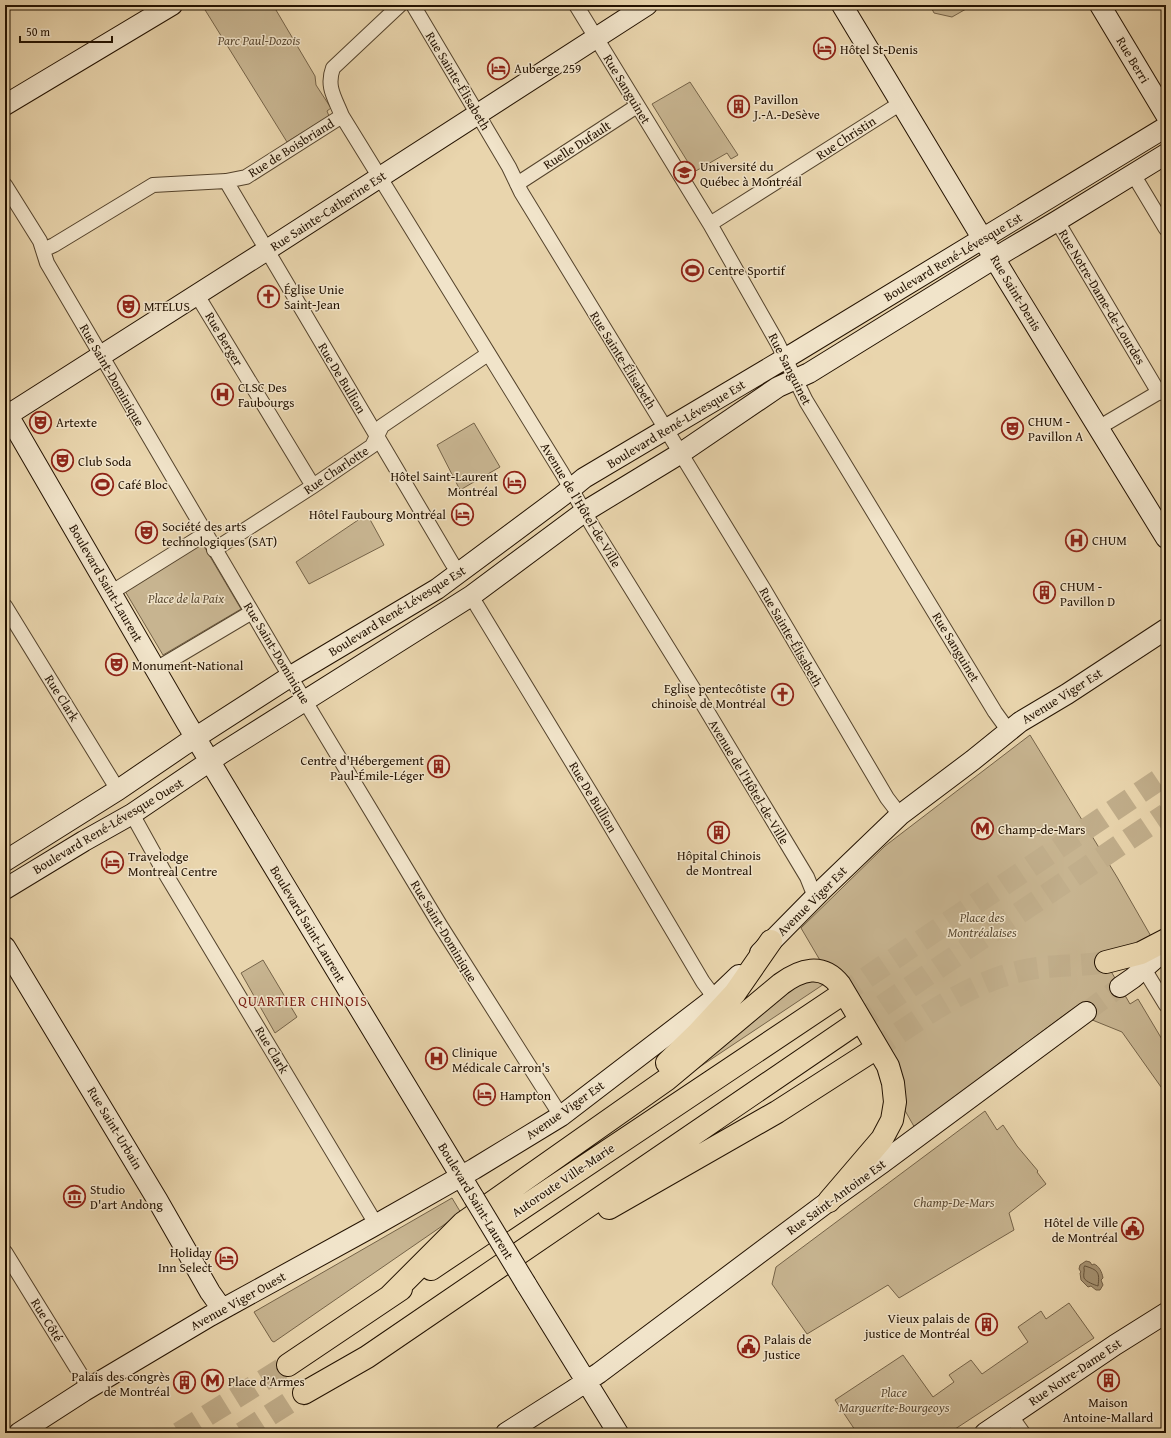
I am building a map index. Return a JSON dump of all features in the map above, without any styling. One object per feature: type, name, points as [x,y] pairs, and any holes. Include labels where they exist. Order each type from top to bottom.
[{"type":"highway","points":[[1106,962],[1141,953],[1166,940]]},
{"type":"highway","points":[[630,1106],[656,1074],[698,1034],[735,993],[771,941]]},
{"type":"highway","points":[[390,1297],[463,1223],[679,1071],[771,992],[792,976],[800,972],[818,971],[826,974],[840,985],[882,1054],[890,1072],[895,1097],[893,1116],[886,1132],[877,1146],[829,1201]]},
{"type":"highway","name":"Autoroute Ville-Marie","points":[[288,1365],[839,996]]},
{"type":"highway","points":[[304,1393],[367,1357],[855,1024]]},
{"type":"highway","points":[[474,1285],[777,1112],[872,1051]]},
{"type":"main road","points":[[5,105],[172,5]]},
{"type":"main road","name":"Rue Sainte-Catherine Est","points":[[6,413],[102,356],[647,5]]},
{"type":"main road","name":"Rue Saint-Denis","points":[[842,5],[1166,538]]},
{"type":"main road","name":"Rue Berri","points":[[1100,5],[1166,115]]},
{"type":"main road","name":"Boulevard René-Lévesque Est","points":[[196,738],[291,676],[437,589],[584,478],[785,359],[1166,127]]},
{"type":"main road","name":"Boulevard René-Lévesque Est","points":[[211,761],[471,596],[584,512],[681,453],[778,387],[816,369],[1166,154]]},
{"type":"main road","name":"Boulevard Saint-Laurent","points":[[6,413],[196,738],[460,1176],[618,1433]]},
{"type":"main road","name":"Avenue Viger Est","points":[[460,1176],[560,1116],[715,998],[815,897],[900,815],[973,760],[1008,730],[1067,694],[1166,629]]},
{"type":"main road","name":"Boulevard René-Lévesque Ouest","points":[[5,861],[118,790],[196,738]]},
{"type":"main road","name":"Boulevard René-Lévesque Ouest","points":[[5,889],[132,814],[211,761]]},
{"type":"main road","name":"Rue Saint-Urbain","points":[[5,947],[158,1201],[210,1292],[222,1309]]},
{"type":"main road","points":[[1120,987],[1144,969],[1166,949]]},
{"type":"main road","name":"Rue Saint-Antoine Est","points":[[506,1433],[586,1382],[1086,1012]]},
{"type":"main road","name":"Avenue Viger Ouest","points":[[19,1433],[89,1388],[222,1309],[460,1176]]},
{"type":"main road","name":"Rue Notre-Dame Est","points":[[985,1433],[1115,1344],[1166,1313]]},
{"type":"street","name":"Rue de Boisbriand","points":[[43,250],[54,246],[153,185],[226,181],[246,177],[342,116],[330,87],[330,77],[333,68],[400,5]]},
{"type":"street","name":"Rue Sainte-Élisabeth","points":[[413,5],[509,167],[516,184],[900,815]]},
{"type":"street","name":"Rue Sanguinet","points":[[576,5],[710,224],[777,342],[806,401],[995,712],[1008,730]]},
{"type":"street","name":"Rue Christin","points":[[710,224],[901,102]]},
{"type":"street","name":"Ruelle Dufault","points":[[516,184],[637,106]]},
{"type":"street","name":"Avenue de l'Hôtel-de-Ville","points":[[342,116],[807,877],[815,897]]},
{"type":"street","points":[[1133,174],[1166,229]]},
{"type":"street","name":"Rue De Bullion","points":[[226,181],[459,573]]},
{"type":"street","name":"Rue Saint-Dominique","points":[[5,185],[40,242],[46,263],[102,356],[214,550],[444,931],[560,1116]]},
{"type":"street","name":"Rue Notre-Dame-de-Lourdes","points":[[1057,221],[1163,390]]},
{"type":"street","name":"Rue Berger","points":[[197,295],[314,486]]},
{"type":"street","name":"Rue Charlotte","points":[[214,550],[314,486],[372,446],[382,426],[488,354]]},
{"type":"street","points":[[1098,428],[1163,390]]},
{"type":"street","points":[[112,592],[205,534]]},
{"type":"street","name":"Rue De Bullion","points":[[471,596],[697,971],[715,998]]},
{"type":"street","name":"Rue Clark","points":[[5,606],[118,790]]},
{"type":"street","points":[[156,669],[252,612]]},
{"type":"street","name":"Rue Clark","points":[[132,814],[162,868],[376,1224]]},
{"type":"street","points":[[1144,969],[1166,1004]]},
{"type":"street","name":"Rue Côté","points":[[5,1252],[89,1388]]},
{"type":"street","points":[[1011,1416],[1022,1433]]},
{"type":"green space","name":"Parc Paul-Dozois","points":[[202,5],[273,5],[315,76],[316,85],[331,108],[327,111],[329,116],[287,142]]},
{"type":"green space","points":[[930,5],[973,5],[952,17],[934,13]]},
{"type":"green space","points":[[690,82],[738,155],[731,159],[727,153],[694,172],[652,104]]},
{"type":"green space","points":[[474,423],[500,467],[460,490],[437,445]]},
{"type":"green space","points":[[367,514],[384,545],[309,584],[296,562]]},
{"type":"green space","name":"Place de la Paix","points":[[202,543],[241,609],[163,655],[125,591]]},
{"type":"green space","name":"Place des Montréalaises","points":[[1030,735],[1117,877],[1152,938],[1144,943],[1101,954],[1130,1004],[1138,999],[1166,1046],[1166,1094],[1122,1032],[1070,1011],[1006,1058],[916,1130],[801,928],[885,846]]},
{"type":"green space","points":[[263,960],[297,1017],[275,1033],[241,973]]},
{"type":"green space","points":[[808,979],[827,982],[683,1078],[777,996]]},
{"type":"green space","name":"Champ-De-Mars","points":[[985,1111],[997,1130],[1003,1125],[1046,1184],[1009,1213],[1014,1230],[899,1298],[888,1285],[807,1334],[772,1284],[776,1267]]},
{"type":"green space","points":[[452,1198],[461,1213],[274,1342],[272,1341],[254,1312]]},
{"type":"green space","name":"Place Marguerite-Bourgeoys","points":[[1069,1303],[1094,1338],[949,1433],[857,1433],[835,1400],[903,1355],[933,1397],[954,1382],[949,1375],[971,1360],[982,1374],[1028,1342],[1018,1327],[1041,1311],[1046,1319]]},
{"type":"water","points":[[1086,1261],[1090,1262],[1092,1265],[1096,1265],[1101,1271],[1103,1278],[1101,1280],[1103,1285],[1100,1290],[1096,1290],[1091,1286],[1088,1287],[1081,1280],[1081,1272],[1079,1269],[1080,1265]]},
{"type":"tunnel","points":[[839,996],[1166,775]]},
{"type":"tunnel","points":[[855,1024],[1166,814]]},
{"type":"tunnel","points":[[872,1051],[944,1004],[981,984],[1032,969],[1106,962]]},
{"type":"tunnel","points":[[1086,1012],[1120,987]]},
{"type":"tunnel","points":[[179,1433],[288,1365]]},
{"type":"tunnel","points":[[242,1433],[304,1393]]},
{"type":"place","name":"Hôtel St-Denis","points":[[824,49]]},
{"type":"place","name":"Auberge 259","points":[[498,68]]},
{"type":"place","name":"Pavillon J.-A.-DeSève","points":[[739,106]]},
{"type":"place","name":"Université du Québec à Montréal","points":[[684,173]]},
{"type":"place","name":"Centre Sportif","points":[[693,270]]},
{"type":"place","name":"Église Unie Saint-Jean","points":[[268,296]]},
{"type":"place","name":"MTELUS","points":[[128,306]]},
{"type":"place","name":"CLSC Des Faubourgs","points":[[222,394]]},
{"type":"place","name":"Artexte","points":[[41,422]]},
{"type":"place","name":"CHUM - Pavillon A","points":[[1012,428]]},
{"type":"place","name":"Club Soda","points":[[62,461]]},
{"type":"place","name":"Hôtel Saint-Laurent Montréal","points":[[514,483]]},
{"type":"place","name":"Café Bloc","points":[[103,484]]},
{"type":"place","name":"Hôtel Faubourg Montréal","points":[[462,514]]},
{"type":"place","name":"Société des arts technologiques (SAT)","points":[[147,533]]},
{"type":"place","name":"CHUM","points":[[1077,540]]},
{"type":"place","name":"CHUM - Pavillon D","points":[[1044,593]]},
{"type":"place","name":"Monument-National","points":[[116,665]]},
{"type":"place","name":"Eglise pentecôtiste chinoise de Montréal","points":[[782,695]]},
{"type":"place","name":"Centre d'Hébergement Paul-Émile-Léger","points":[[439,767]]},
{"type":"place","name":"Champ-de-Mars","points":[[982,829]]},
{"type":"place","name":"Hôpital Chinois de Montreal","points":[[719,833]]},
{"type":"place","name":"Travelodge Montreal Centre","points":[[112,863]]},
{"type":"place","name":"Clinique Médicale Carron's","points":[[436,1059]]},
{"type":"place","name":"Hampton","points":[[484,1095]]},
{"type":"place","name":"Studio D'art Andong","points":[[75,1196]]},
{"type":"place","name":"Hôtel de Ville de Montréal","points":[[1133,1229]]},
{"type":"place","name":"Holiday Inn Select","points":[[227,1259]]},
{"type":"place","name":"Vieux palais de justice de Montréal","points":[[986,1325]]},
{"type":"place","name":"Palais de Justice","points":[[749,1346]]},
{"type":"place","name":"Maison Antoine-Mallard","points":[[1108,1380]]},
{"type":"place","name":"Place d’Armes","points":[[212,1381]]},
{"type":"place","name":"Palais des congrès de Montréal","points":[[185,1383]]},
{"type":"district","name":"QUARTIER CHINOIS","points":[[303,1001]]}]
